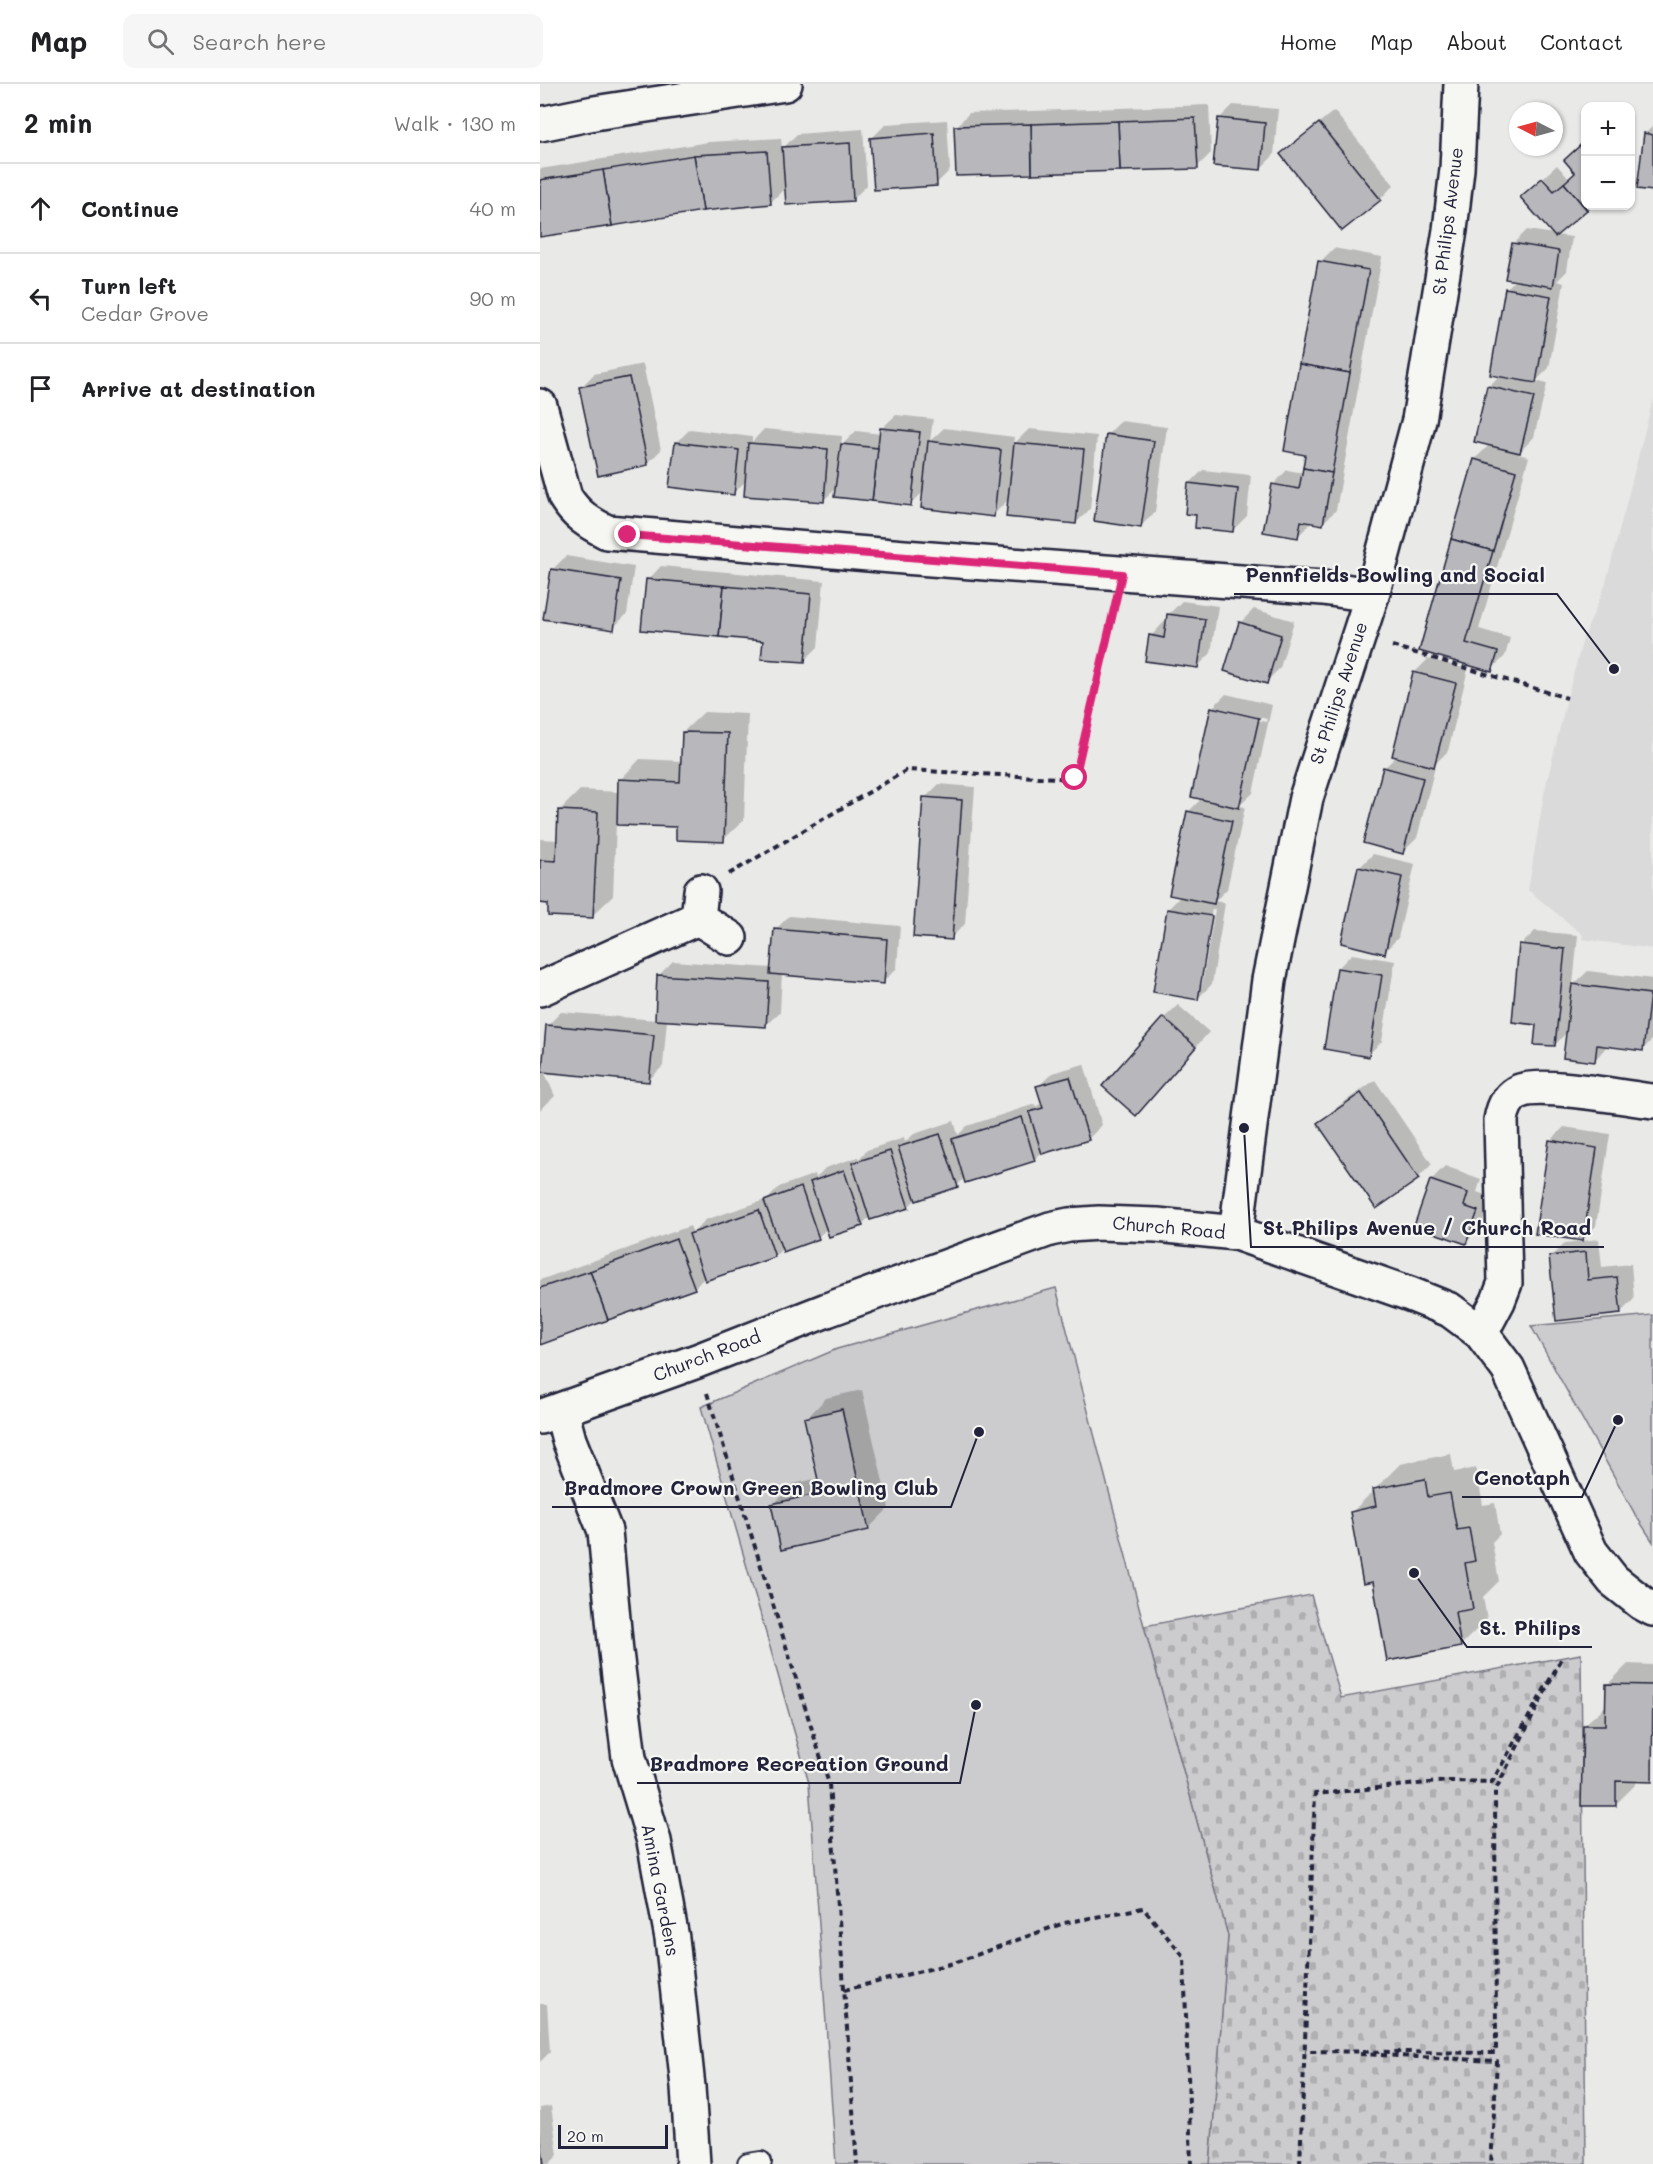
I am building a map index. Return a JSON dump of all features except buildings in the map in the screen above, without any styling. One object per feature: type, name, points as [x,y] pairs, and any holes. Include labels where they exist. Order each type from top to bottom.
[{"type":"street","points":[[540,124],[785,84]]},
{"type":"street","name":"St Philips Avenue","points":[[1236,1233],[1269,980],[1306,798],[1372,595],[1419,420],[1450,230],[1457,169],[1461,84]]},
{"type":"street","points":[[540,406],[566,497],[573,509],[586,522],[607,532],[1323,588],[1372,595]]},
{"type":"street","points":[[540,989],[700,904],[730,938]]},
{"type":"street","points":[[1481,1333],[1505,1283],[1501,1120],[1503,1108],[1520,1091],[1544,1087],[1653,1101]]},
{"type":"street","name":"Church Road","points":[[551,1414],[1050,1228],[1111,1223],[1236,1233],[1450,1310],[1481,1333],[1508,1369],[1591,1552],[1613,1580],[1642,1604],[1653,1609]]},
{"type":"street","name":"Amina Gardens","points":[[551,1414],[569,1440],[605,1531],[629,1758],[654,1841],[672,1938],[688,2087],[693,2164]]},
{"type":"path","points":[[700,904],[907,770],[1075,778],[1122,574]]},
{"type":"path","points":[[1357,636],[1567,698]]},
{"type":"path","points":[[697,1361],[829,1784],[857,2164]]},
{"type":"path","points":[[1300,2164],[1315,1794],[1449,1781],[1492,1782],[1562,1658],[1495,1791],[1496,2053],[1305,2051]]},
{"type":"path","points":[[844,1990],[954,1963],[1064,1923],[1143,1908],[1184,1957],[1191,2164]]},
{"type":"path","points":[[1305,2051],[1497,2061],[1491,2164]]},
{"type":"shaded area","points":[[1653,399],[1653,949],[1582,939],[1583,935],[1528,890],[1544,794],[1567,698],[1583,639],[1605,586]]},
{"type":"green space","points":[[1056,1288],[1228,1936],[1210,2164],[836,2164],[809,1783],[701,1407],[837,1349]]},
{"type":"green space","points":[[1653,1315],[1653,1542],[1635,1514],[1531,1326]]},
{"type":"green space","points":[[1311,1595],[1341,1698],[1581,1654],[1586,2164],[1210,2164],[1228,1936],[1144,1626]]},
{"type":"place","name":"Pennfields Bowling and Social","points":[[1614,669]]},
{"type":"place","name":"St Philips Avenue / Church Road","points":[[1244,1128]]},
{"type":"place","name":"Cenotaph","points":[[1618,1420]]},
{"type":"place","name":"Bradmore Crown Green Bowling Club","points":[[979,1432]]},
{"type":"place","name":"St. Philips","points":[[1414,1573]]},
{"type":"place","name":"Bradmore Recreation Ground","points":[[976,1705]]},
{"type":"route","points":[[628,535],[1122,574],[1075,778]]}]
